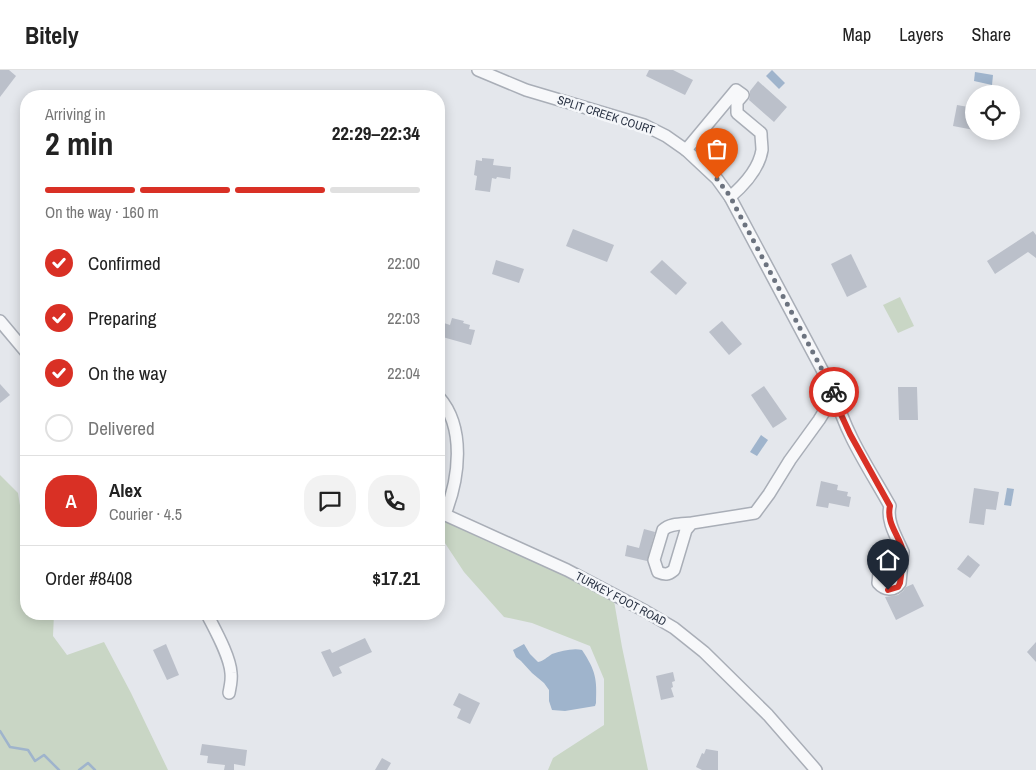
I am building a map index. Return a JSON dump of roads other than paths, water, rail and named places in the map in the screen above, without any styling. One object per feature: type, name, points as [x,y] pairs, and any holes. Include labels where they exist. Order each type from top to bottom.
[{"type":"street","name":"SPLIT CREEK COURT","points":[[478,70],[526,90],[644,125],[666,136],[686,150],[717,179],[730,196],[835,394],[839,410],[850,434],[890,506],[890,521],[903,552]]},
{"type":"street","points":[[686,150],[736,90],[743,95],[737,102],[737,113],[761,133],[762,150],[759,161],[750,176],[730,196]]},
{"type":"street","points":[[0,321],[20,345]]},
{"type":"street","points":[[692,523],[686,530],[674,570],[670,574],[664,575],[658,572],[654,560],[666,526],[755,514],[835,394]]},
{"type":"street","points":[[445,406],[454,425],[457,463],[452,498],[445,508]]},
{"type":"street","name":"TURKEY FOOT ROAD","points":[[445,514],[567,570],[645,610],[674,628],[704,652],[768,715],[816,770]]},
{"type":"street","points":[[210,620],[227,658],[231,672],[229,693]]},
{"type":"water","points":[[772,70],[785,83],[779,89],[766,76]]},
{"type":"water","points":[[975,72],[993,75],[992,85],[974,81]]},
{"type":"water","points":[[761,435],[768,440],[757,456],[750,452]]},
{"type":"water","points":[[1007,488],[1014,489],[1011,506],[1004,505]]},
{"type":"water","points":[[524,644],[538,662],[559,652],[582,650],[595,675],[595,706],[565,711],[552,710],[549,701],[549,690],[516,657],[513,650]]},
{"type":"waterway","points":[[0,731],[10,747],[28,750],[35,761],[44,755],[59,770]]},
{"type":"waterway","points":[[79,770],[88,763],[95,770]]}]
